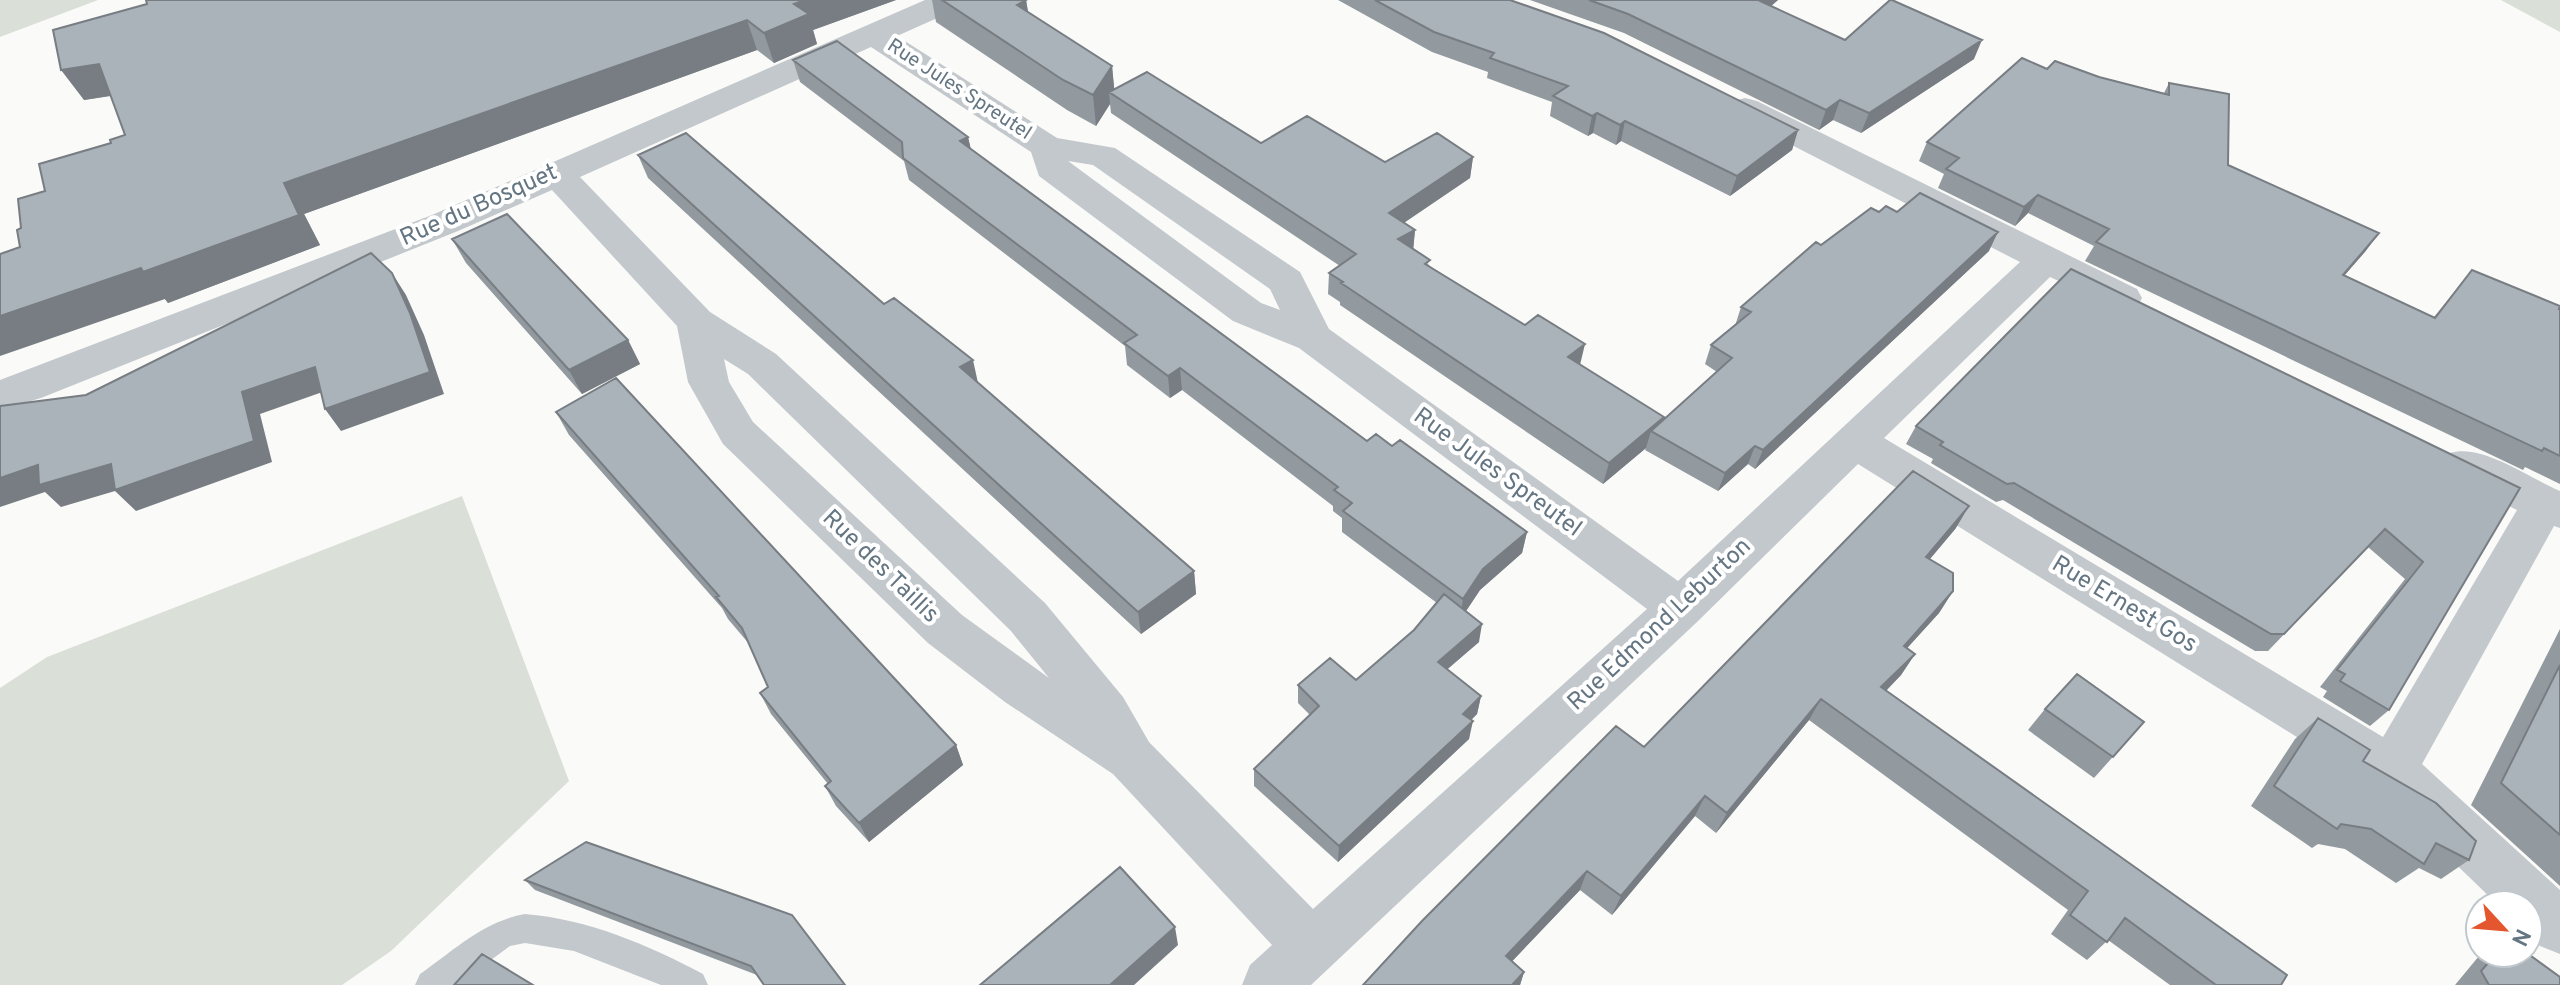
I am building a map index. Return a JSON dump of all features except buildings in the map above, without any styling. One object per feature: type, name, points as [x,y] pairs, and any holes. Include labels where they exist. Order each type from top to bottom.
[{"type":"street","name":"Rue du Bosquet","points":[[0,395],[26,388],[431,229],[951,0]]},
{"type":"street","name":"Rue Jules Spreutel","points":[[871,33],[1047,147],[1052,168],[1247,312],[1313,338],[1680,608]]},
{"type":"street","points":[[1718,94],[2159,316]]},
{"type":"street","name":"Rue des Taillis","points":[[556,173],[696,322],[762,364],[1028,617],[1105,712],[1131,758]]},
{"type":"street","name":"Rue Edmond Leburton","points":[[1270,985],[1680,608],[2045,260]]},
{"type":"street","name":"Rue des Taillis","points":[[696,322],[709,382],[738,433],[945,629],[1022,687],[1131,758],[1311,946]]},
{"type":"street","name":"Rue Ernest Gos","points":[[1855,441],[2392,769],[2560,927]]},
{"type":"street","points":[[2392,769],[2552,507],[2430,448]]},
{"type":"lane","points":[[431,985],[508,932],[558,930],[664,969],[692,985]]},
{"type":"shaded area","points":[[0,0],[98,0],[0,37]]},
{"type":"shaded area","points":[[2501,0],[2560,0],[2560,32]]},
{"type":"shaded area","points":[[462,496],[569,781],[391,951],[342,985],[0,985],[0,688],[47,657]]}]
